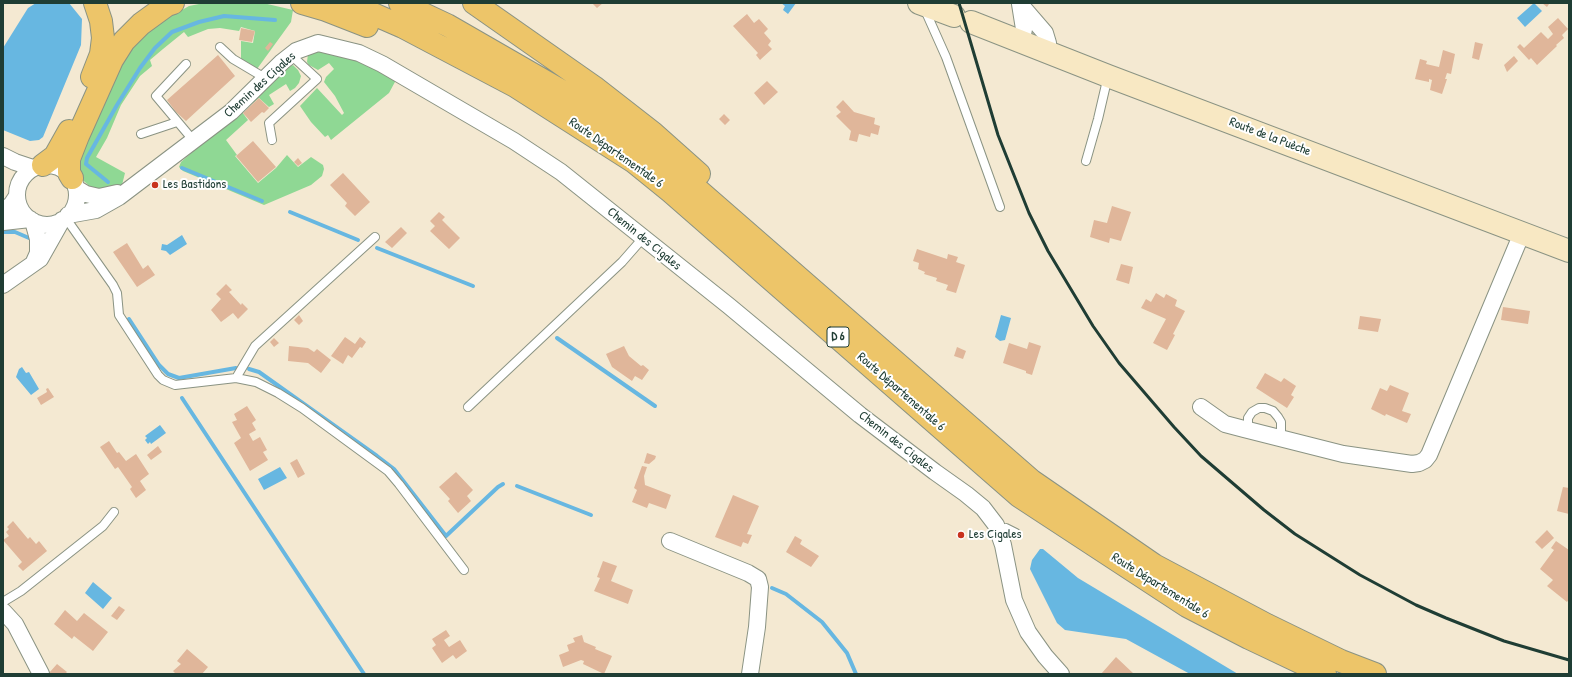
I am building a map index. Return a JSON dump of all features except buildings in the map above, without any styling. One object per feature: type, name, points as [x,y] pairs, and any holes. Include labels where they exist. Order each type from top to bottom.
[{"type":"highway","points":[[38,167],[56,156],[62,146],[72,126],[100,54],[102,38],[101,21],[95,3]]},
{"type":"highway","points":[[74,183],[69,173],[69,159],[112,60],[124,41],[141,24],[167,5],[173,3]]},
{"type":"highway","points":[[302,3],[326,10],[376,30],[460,68],[634,162]]},
{"type":"highway","name":"Route Départementale 6","points":[[348,3],[403,26],[515,86],[634,162],[671,192],[1019,496],[1187,606],[1249,638],[1325,674]]},
{"type":"highway","name":"Route Départementale 6","points":[[400,3],[447,25],[579,101],[697,189],[1032,481],[1154,565],[1334,658],[1375,674]]},
{"type":"highway","points":[[474,3],[594,87],[653,133],[728,202],[820,296]]},
{"type":"main road","name":"Route de la Puèche","points":[[921,4],[1569,251]]},
{"type":"street","points":[[1020,4],[1024,29],[1021,42]]},
{"type":"street","points":[[1020,4],[1045,33],[1048,43],[1046,52]]},
{"type":"street","name":"Chemin des Cigales","points":[[66,217],[96,210],[119,197],[231,112],[265,78],[296,51],[318,43],[359,53],[382,64],[514,141],[550,164],[729,306],[860,415],[983,508],[996,525],[1003,545],[1014,600],[1028,632],[1044,656],[1061,674]]},
{"type":"street","points":[[3,156],[15,162],[38,167],[51,165],[59,168],[66,172],[74,183],[76,197],[74,207],[66,217],[40,259],[3,285]]},
{"type":"street","points":[[3,166],[12,177],[21,209],[31,220],[38,240],[38,253],[32,264]]},
{"type":"street","points":[[3,210],[11,205],[17,195],[18,186],[22,179],[38,167]]},
{"type":"street","name":"Chemin des Cigales","points":[[74,183],[86,194],[99,197],[112,195],[132,186]]},
{"type":"street","points":[[3,222],[31,220],[47,224],[66,217]]},
{"type":"street","points":[[1201,407],[1225,424],[1343,454],[1405,463],[1419,463],[1425,460],[1429,455],[1522,234]]},
{"type":"street","points":[[670,541],[748,573],[758,580],[760,594],[750,674]]},
{"type":"street","points":[[3,611],[15,624],[41,674]]},
{"type":"lane","points":[[921,4],[946,57],[1000,207]]},
{"type":"lane","points":[[220,46],[233,59],[265,78]]},
{"type":"lane","points":[[272,140],[270,123],[316,79],[291,55]]},
{"type":"lane","points":[[186,64],[156,96],[193,140]]},
{"type":"lane","points":[[1086,161],[1108,76]]},
{"type":"lane","points":[[141,134],[177,122]]},
{"type":"lane","points":[[66,217],[113,285],[117,293],[119,315],[158,375],[163,380],[175,385],[236,378],[256,382],[278,393],[302,408],[388,471],[464,570]]},
{"type":"lane","points":[[236,378],[255,346],[375,237]]},
{"type":"lane","points":[[468,407],[622,262],[643,238]]},
{"type":"lane","points":[[1252,431],[1248,424],[1248,418],[1252,412],[1259,408],[1265,408],[1273,411],[1281,422],[1281,439]]},
{"type":"lane","points":[[3,602],[21,591],[103,526],[114,512]]},
{"type":"lane","points":[[1006,528],[1016,533]]},
{"type":"green space","points":[[204,3],[263,3],[293,10],[291,22],[257,69],[241,61],[241,41],[253,43],[255,31],[241,27],[239,31],[220,28],[208,29],[188,37],[184,32],[150,60],[152,66],[140,76],[121,105],[107,138],[96,157],[125,173],[122,185],[109,193],[93,189],[78,176],[79,150],[122,63],[136,43],[159,23],[189,6]]},
{"type":"green space","points":[[317,48],[347,53],[396,80],[389,93],[331,140],[328,135],[325,137],[311,122],[300,106],[317,88],[342,115],[344,113],[335,96],[324,82],[326,77],[334,69],[329,63],[318,70],[309,65],[307,62],[308,54]]},
{"type":"green space","points":[[293,65],[301,76],[299,83],[295,88],[290,91],[286,84],[269,95],[274,104],[269,107],[259,98],[242,112],[248,120],[226,140],[237,155],[235,156],[258,183],[276,168],[287,155],[298,167],[311,157],[323,165],[324,169],[322,176],[311,185],[264,205],[183,171],[179,167],[181,162]]},
{"type":"water","points":[[36,3],[69,3],[82,19],[81,45],[43,137],[39,140],[30,141],[3,130],[3,48],[28,8]]},
{"type":"water","points":[[781,3],[796,3],[788,14],[783,10],[785,6]]},
{"type":"water","points":[[1534,3],[1542,11],[1525,27],[1517,18]]},
{"type":"water","points":[[182,235],[187,244],[170,255],[166,251],[161,250],[162,244],[167,245]]},
{"type":"water","points":[[1001,315],[1011,318],[1005,340],[1000,341],[995,337]]},
{"type":"water","points":[[22,367],[26,373],[29,372],[39,389],[31,395],[16,377],[19,369]]},
{"type":"water","points":[[160,425],[166,433],[151,444],[150,442],[148,444],[145,440],[147,438],[145,436]]},
{"type":"water","points":[[280,467],[287,478],[264,490],[258,479]]},
{"type":"water","points":[[1040,549],[1043,549],[1078,578],[1238,674],[1190,674],[1126,639],[1065,630],[1057,623],[1030,569],[1032,560]]},
{"type":"water","points":[[93,582],[112,598],[103,609],[85,593]]},
{"type":"waterway","points":[[108,182],[86,164],[87,158],[117,105],[140,68],[155,48],[172,32],[199,22],[224,16],[275,20]]},
{"type":"waterway","points":[[182,168],[262,201]]},
{"type":"waterway","points":[[290,212],[358,240]]},
{"type":"waterway","points":[[3,232],[15,232],[29,238]]},
{"type":"waterway","points":[[377,248],[473,286]]},
{"type":"waterway","points":[[129,319],[159,365],[168,374],[179,378],[236,368]]},
{"type":"waterway","points":[[557,338],[655,406]]},
{"type":"waterway","points":[[249,369],[259,372],[394,469],[446,536],[503,484]]},
{"type":"waterway","points":[[182,398],[364,674]]},
{"type":"waterway","points":[[517,486],[591,515]]},
{"type":"waterway","points":[[772,588],[786,594],[822,622],[847,653],[856,674]]},
{"type":"railway","points":[[959,3],[998,135],[1029,213],[1048,251],[1093,326],[1119,363],[1174,427],[1201,456],[1264,510],[1295,534],[1360,575],[1416,605],[1446,618],[1504,641],[1569,660]]},
{"type":"place","name":"Les Bastidons","points":[[155,185]]},
{"type":"place","name":"Les Cigales","points":[[961,535]]}]
